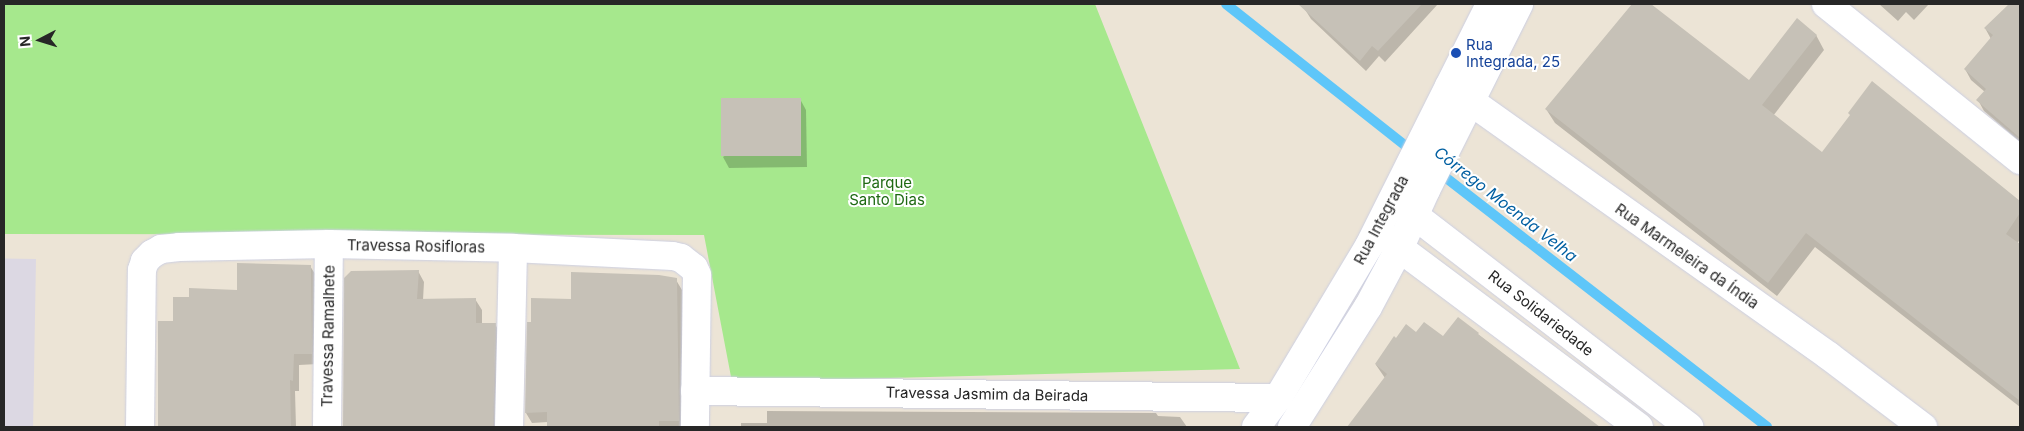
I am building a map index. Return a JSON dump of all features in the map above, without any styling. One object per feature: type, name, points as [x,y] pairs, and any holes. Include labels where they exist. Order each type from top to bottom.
[{"type":"street","name":"Rua Integrada","points":[[1455,105],[1490,4]]},
{"type":"street","name":"Rua Integrada","points":[[1296,426],[1368,307],[1400,248],[1415,215],[1417,181],[1455,105],[1519,4]]},
{"type":"street","points":[[1826,4],[2020,160]]},
{"type":"street","name":"Rua Marmeleira da Índia","points":[[1455,105],[1829,356],[1923,427]]},
{"type":"street","name":"Rua Integrada","points":[[1256,427],[1278,398],[1377,231],[1393,199],[1417,181]]},
{"type":"street","name":"Rua Solidariedade","points":[[1393,199],[1689,427]]},
{"type":"street","name":"Rua Solidariedade","points":[[1377,231],[1639,427]]},
{"type":"street","name":"Travessa Rosifloras","points":[[140,427],[142,270],[145,261],[152,254],[161,249],[179,247],[329,244],[513,248],[673,256],[688,263],[694,268],[697,275],[695,427]]},
{"type":"street","name":"Travessa Ramalhete","points":[[326,427],[329,244]]},
{"type":"street","points":[[510,427],[513,248]]},
{"type":"street","name":"Travessa Jasmim da Beirada","points":[[695,391],[1278,398]]},
{"type":"shaded area","points":[[4,258],[36,259],[33,427],[4,426]]},
{"type":"green space","name":"Parque Santo Dias","points":[[4,4],[1095,4],[1240,369],[732,382],[704,235],[4,234]]},
{"type":"building","points":[[1298,4],[1422,4],[1378,51],[1372,46],[1360,61]]},
{"type":"building","points":[[1632,4],[1651,4],[1749,80],[1797,18],[1817,35],[1762,105],[1822,152],[1850,115],[1848,113],[1872,81],[2020,201],[2020,213],[2006,234],[2020,244],[2020,401],[1806,233],[1768,283],[1545,109]]},
{"type":"building","points":[[2009,4],[2020,4],[2020,138],[1976,100],[1986,89],[1964,69],[1993,35],[1984,28]]},
{"type":"building","points":[[721,98],[801,98],[801,156],[721,156]]},
{"type":"building","points":[[237,263],[311,265],[312,354],[294,354],[293,381],[290,380],[291,427],[158,427],[158,321],[173,321],[173,297],[189,297],[189,288],[237,290]]},
{"type":"building","points":[[419,270],[417,299],[476,298],[476,323],[496,323],[493,427],[343,427],[344,278],[351,271]]},
{"type":"building","points":[[571,272],[659,275],[677,278],[679,421],[659,421],[659,427],[547,427],[547,412],[525,413],[527,322],[531,322],[531,298],[571,299]]},
{"type":"building","points":[[1458,317],[1600,427],[1347,427],[1387,374],[1375,364],[1394,336],[1396,338],[1406,324],[1416,332],[1424,322],[1443,336]]},
{"type":"waterway","name":"Córrego Moenda Velha","points":[[1226,4],[1415,153]]},
{"type":"waterway","name":"Córrego Moenda Velha","points":[[1436,170],[1767,427]]},
{"type":"place","name":"Rua Integrada, 25","points":[[1456,53]]}]
